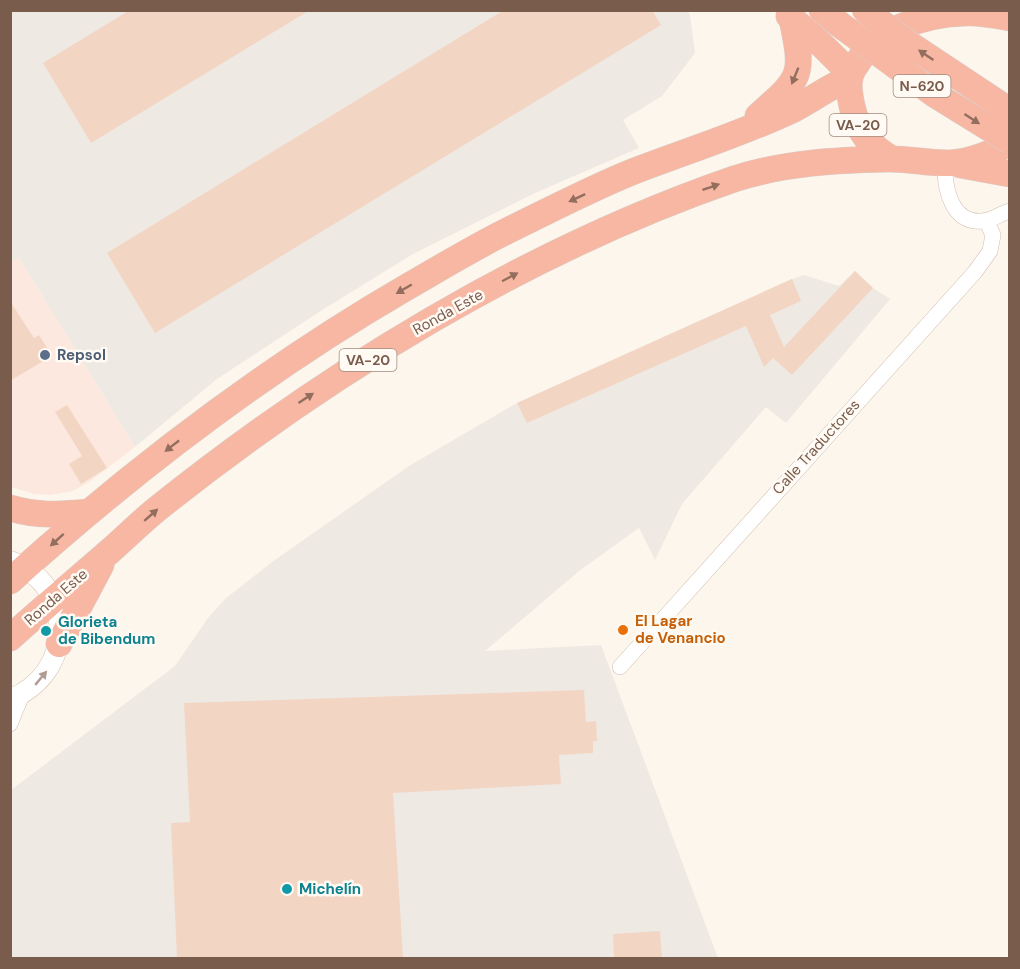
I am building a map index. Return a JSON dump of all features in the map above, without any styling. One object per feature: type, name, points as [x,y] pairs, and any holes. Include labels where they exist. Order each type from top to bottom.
[{"type":"highway","name":"N-620","points":[[865,10],[906,42],[1010,111]]},
{"type":"highway","points":[[787,15],[824,46],[851,75],[862,54],[883,36],[925,18],[958,12],[1010,18]]},
{"type":"highway","points":[[741,131],[788,90],[797,75],[800,58],[787,15]]},
{"type":"highway","name":"N-620","points":[[830,17],[934,94],[1010,142]]},
{"type":"highway","name":"VA-20","points":[[16,570],[228,403],[296,355],[400,291],[503,233],[559,206],[630,173],[795,108],[851,75],[850,98],[854,117],[862,134],[874,147],[892,159]]},
{"type":"highway","name":"Ronda Este","points":[[10,638],[156,510],[305,398],[443,313],[544,260],[657,209],[745,176],[775,168],[821,162],[892,159],[949,163],[985,155],[1010,142]]},
{"type":"highway","points":[[949,163],[1010,174]]},
{"type":"highway","points":[[10,508],[29,514],[47,515],[88,512]]},
{"type":"highway","points":[[59,644],[107,554]]},
{"type":"street","points":[[949,163],[944,181],[952,206],[961,215],[971,220],[986,220],[1010,211]]},
{"type":"street","name":"Calle Traductores","points":[[620,666],[975,272],[990,251],[993,235],[986,220]]},
{"type":"street","points":[[10,724],[16,697],[35,686],[46,673],[59,644],[59,620],[53,599],[44,585],[16,570]]},
{"type":"shaded area","points":[[687,10],[690,15],[695,53],[662,96],[623,120],[639,148],[535,193],[413,254],[217,379],[135,447],[19,258],[11,263],[11,11]]},
{"type":"shaded area","name":"Repsol","points":[[19,258],[135,447],[89,482],[73,491],[50,495],[34,494],[11,487],[10,263]]},
{"type":"shaded area","points":[[855,271],[873,288],[890,299],[786,423],[766,407],[682,504],[655,560],[639,528],[579,571],[485,651],[601,645],[718,958],[11,958],[11,790],[175,666],[208,618],[225,599],[272,562],[409,466],[517,403],[792,279],[804,275],[839,286]]},
{"type":"building","points":[[130,10],[310,10],[91,143],[43,63]]},
{"type":"building","points":[[504,10],[652,10],[661,25],[155,333],[107,253]]},
{"type":"building","points":[[855,271],[873,288],[792,375],[773,358],[764,367],[746,326],[527,423],[517,403],[792,279],[801,301],[770,315],[784,347]]},
{"type":"building","points":[[10,301],[34,338],[39,335],[52,356],[10,381]]},
{"type":"building","points":[[67,405],[107,468],[81,484],[69,464],[82,456],[55,412]]},
{"type":"building","name":"Michelín","points":[[584,690],[586,722],[596,721],[597,741],[593,741],[593,753],[559,755],[561,784],[393,793],[403,958],[177,958],[171,823],[190,822],[184,703]]},
{"type":"building","points":[[660,931],[662,958],[614,958],[613,934]]},
{"type":"place","name":"Repsol","points":[[45,355]]},
{"type":"place","name":"El Lagar de Venancio","points":[[623,630]]},
{"type":"place","name":"Glorieta de Bibendum","points":[[46,631]]},
{"type":"place","name":"Michelín","points":[[287,889]]}]
